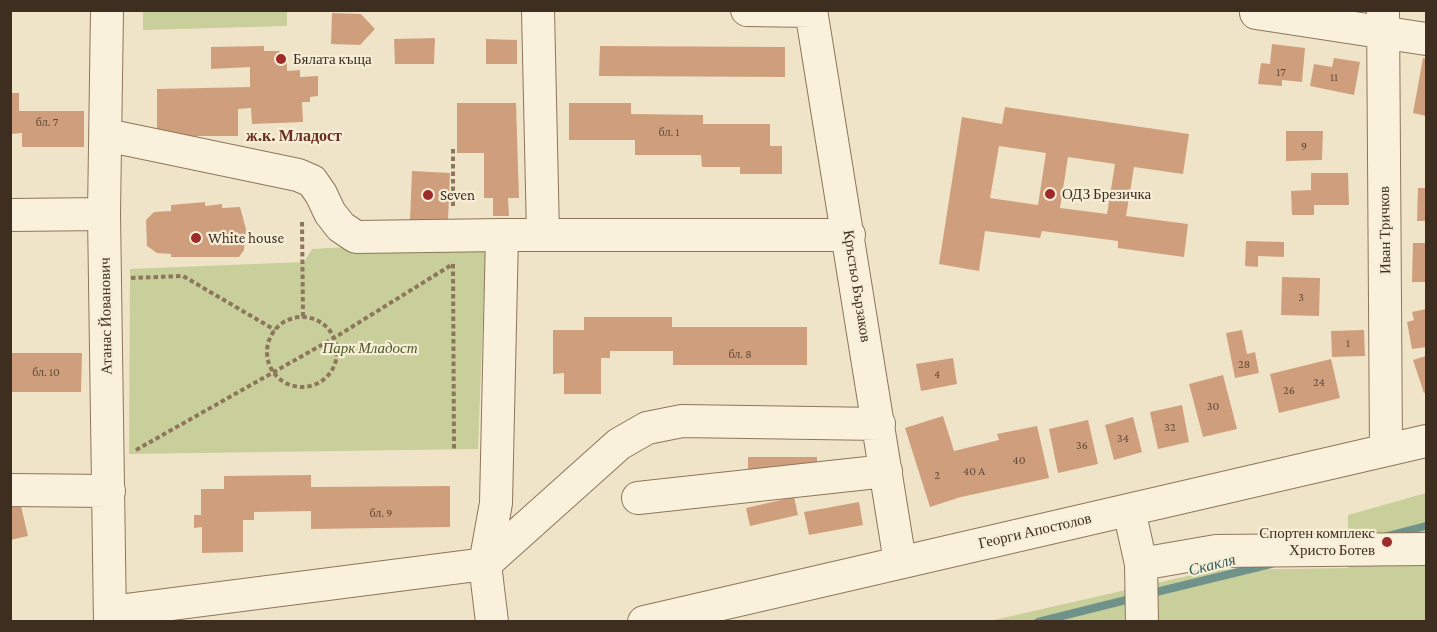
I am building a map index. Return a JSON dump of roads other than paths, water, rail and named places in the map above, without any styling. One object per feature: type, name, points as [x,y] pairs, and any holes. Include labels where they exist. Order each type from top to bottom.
[{"type":"street","name":"Атанас Йованович","points":[[107,10],[105,279],[110,617]]},
{"type":"street","points":[[538,10],[543,235]]},
{"type":"street","points":[[747,10],[811,11]]},
{"type":"street","name":"Кръстьо Бързаков","points":[[811,11],[900,562]]},
{"type":"street","points":[[1256,13],[1383,21],[1426,39]]},
{"type":"street","name":"Иван Тричков","points":[[1383,21],[1386,450]]},
{"type":"street","points":[[106,135],[312,181],[330,213],[341,227],[356,237],[453,250],[502,235],[849,235]]},
{"type":"street","points":[[10,214],[105,214]]},
{"type":"street","points":[[492,621],[485,564],[496,503],[502,235]]},
{"type":"street","points":[[110,617],[485,564],[619,444],[647,428],[682,421],[879,424]]},
{"type":"street","name":"Георги Апостолов","points":[[644,621],[745,610],[900,562],[1426,441]]},
{"type":"street","points":[[638,498],[886,471]]},
{"type":"street","points":[[10,490],[109,491]]},
{"type":"street","points":[[1129,510],[1141,564],[1142,621]]},
{"type":"street","points":[[1141,564],[1216,551],[1426,549]]},
{"type":"waterway","name":"Скакля","points":[[1387,536],[1426,526]]},
{"type":"waterway","name":"Скакля","points":[[1148,594],[1271,564]]},
{"type":"waterway","name":"Скакля","points":[[1038,622],[1134,598]]},
{"type":"place","name":"Бялата къща","points":[[281,59]]},
{"type":"place","name":"ОДЗ Брезичка","points":[[1050,194]]},
{"type":"place","name":"Seven","points":[[428,195]]},
{"type":"place","name":"White house","points":[[196,238]]},
{"type":"place","name":"Спортен комплекс Христо Ботев","points":[[1387,542]]},
{"type":"district","name":"ж.к. Младост","points":[[294,136]]},
{"type":"park label","name":"Парк Младост","points":[[370,348]]}]
